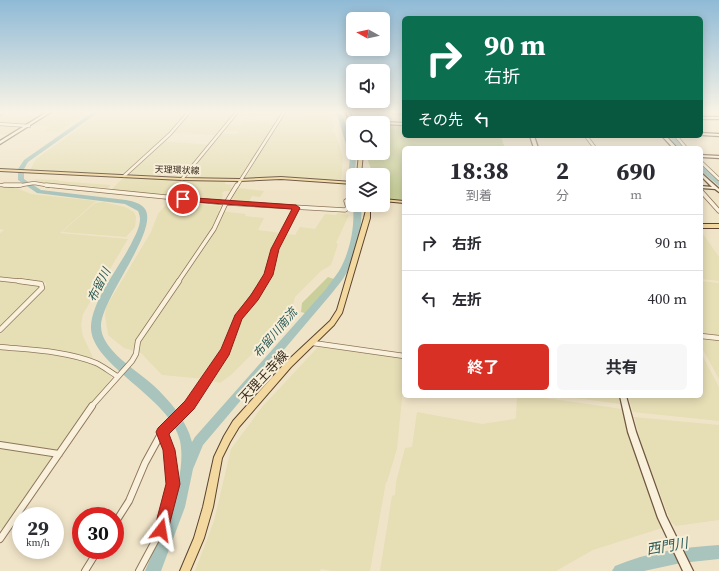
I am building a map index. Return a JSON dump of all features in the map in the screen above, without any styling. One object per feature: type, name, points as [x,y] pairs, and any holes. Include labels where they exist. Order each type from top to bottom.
[{"type":"main road","name":"天理環状線","points":[[0,170],[182,179],[240,180],[281,178],[346,183]]},
{"type":"main road","points":[[390,201],[402,202]]},
{"type":"main road","name":"天理王寺線","points":[[185,571],[199,538],[208,508],[218,457],[227,439],[236,424],[288,366],[332,323],[340,311],[368,212]]},
{"type":"main road","points":[[703,225],[719,226]]},
{"type":"street","points":[[124,176],[165,139]]},
{"type":"street","points":[[182,179],[215,139]]},
{"type":"street","points":[[0,539],[94,403],[132,361],[136,354],[138,341],[214,229],[226,203],[267,139]]},
{"type":"street","points":[[703,156],[719,157]]},
{"type":"street","points":[[703,164],[719,179]]},
{"type":"street","points":[[703,176],[717,190]]},
{"type":"street","points":[[0,184],[16,186],[34,183],[62,188],[226,203],[296,208],[346,209]]},
{"type":"street","points":[[703,187],[717,190]]},
{"type":"street","points":[[703,193],[719,211]]},
{"type":"street","points":[[124,509],[129,501],[145,463],[163,431],[190,405],[225,351],[238,317],[254,297],[268,275],[275,249],[296,208]]},
{"type":"street","points":[[0,279],[37,283],[41,284],[42,288],[0,330]]},
{"type":"street","points":[[703,336],[719,338]]},
{"type":"street","points":[[312,343],[402,356]]},
{"type":"street","points":[[0,347],[65,354],[97,363],[118,375]]},
{"type":"street","points":[[624,398],[632,432],[668,533],[688,571]]},
{"type":"street","points":[[139,571],[161,530],[173,484],[169,450],[163,431]]},
{"type":"street","points":[[0,445],[59,454]]},
{"type":"street","points":[[85,571],[92,559]]},
{"type":"shaded area","points":[[64,139],[163,139],[124,174],[30,170],[36,159]]},
{"type":"shaded area","points":[[216,139],[265,139],[239,179],[193,178],[195,174],[184,173],[181,177],[127,174],[163,141],[211,145]]},
{"type":"shaded area","points":[[268,139],[337,139],[343,158],[341,181],[285,176],[243,179]]},
{"type":"shaded area","points":[[124,177],[226,181],[225,184],[232,185],[230,187],[233,188],[231,191],[224,191],[221,194],[223,194],[221,201],[110,191]]},
{"type":"shaded area","points":[[33,179],[111,185],[108,188],[43,183]]},
{"type":"shaded area","points":[[0,186],[14,187],[31,194],[96,201],[60,233],[128,239],[83,314],[81,325],[83,336],[94,360],[68,353],[0,345],[0,335],[46,286],[46,283],[41,281],[0,277],[0,233],[4,230],[0,229]]},
{"type":"shaded area","points":[[237,188],[264,191],[260,197],[252,196],[248,203],[229,201]]},
{"type":"shaded area","points":[[170,200],[206,202],[204,205],[221,206],[218,211],[246,214],[245,216],[264,218],[258,230],[295,235],[300,227],[315,229],[325,214],[336,215],[337,213],[349,215],[336,243],[338,244],[331,265],[321,271],[295,297],[290,316],[231,375],[220,383],[205,379],[162,375],[141,353],[124,348],[108,335],[105,315],[106,307],[151,232],[158,214]]},
{"type":"shaded area","points":[[103,202],[125,207],[134,212],[136,217],[135,227],[126,237],[62,232],[95,203]]},
{"type":"shaded area","points":[[703,234],[719,257],[719,281],[703,279]]},
{"type":"shaded area","points":[[0,280],[40,284],[41,287],[0,329]]},
{"type":"shaded area","points":[[703,281],[719,283],[719,336],[703,334]]},
{"type":"shaded area","points":[[703,339],[719,341],[719,379],[703,350]]},
{"type":"shaded area","points":[[318,347],[402,358],[402,398],[397,449],[386,482],[370,571],[332,571],[321,569],[320,571],[195,571],[214,521],[231,449],[262,407]]},
{"type":"shaded area","points":[[0,348],[68,357],[97,365],[112,377],[87,411],[83,411],[83,417],[58,452],[0,442]]},
{"type":"shaded area","points":[[703,357],[719,387],[719,421],[633,412],[629,398],[703,398]]},
{"type":"shaded area","points":[[517,398],[546,398],[622,409],[662,528],[593,550],[556,571],[380,571],[392,496],[395,495],[396,482],[405,448],[412,447],[417,412],[482,424],[515,419]]},
{"type":"shaded area","points":[[574,398],[620,398],[621,404]]},
{"type":"shaded area","points":[[634,417],[719,425],[719,520],[676,526],[671,522],[643,449]]},
{"type":"shaded area","points":[[0,448],[53,456],[54,459],[21,507],[12,507],[12,519],[8,525],[2,529],[0,528]]},
{"type":"green space","points":[[390,139],[502,139],[504,146],[402,146],[402,200],[390,199],[390,168],[371,168],[368,160],[390,160]]},
{"type":"green space","points":[[328,277],[334,279],[308,314],[301,312],[302,303]]},
{"type":"waterway","name":"布留川","points":[[58,139],[26,161],[21,169],[21,180],[39,192],[126,202],[142,210],[144,220],[141,233],[104,299],[98,314],[96,327],[105,349],[115,361],[141,381],[164,405],[178,424],[186,441],[187,456],[183,490],[172,525],[153,571]]},
{"type":"waterway","name":"布留川南流","points":[[347,139],[353,157],[352,168]]},
{"type":"waterway","points":[[674,139],[680,146]]},
{"type":"waterway","points":[[703,169],[719,184]]},
{"type":"waterway","name":"布留川南流","points":[[189,464],[199,441],[329,291],[342,273],[349,258],[354,240],[358,212]]},
{"type":"waterway","name":"西門川","points":[[620,571],[645,563],[669,558],[719,552]]},
{"type":"route","points":[[161,530],[173,484],[169,450],[162,432],[190,405],[225,351],[238,317],[254,297],[268,275],[274,258],[275,249],[296,208],[183,199]]}]
